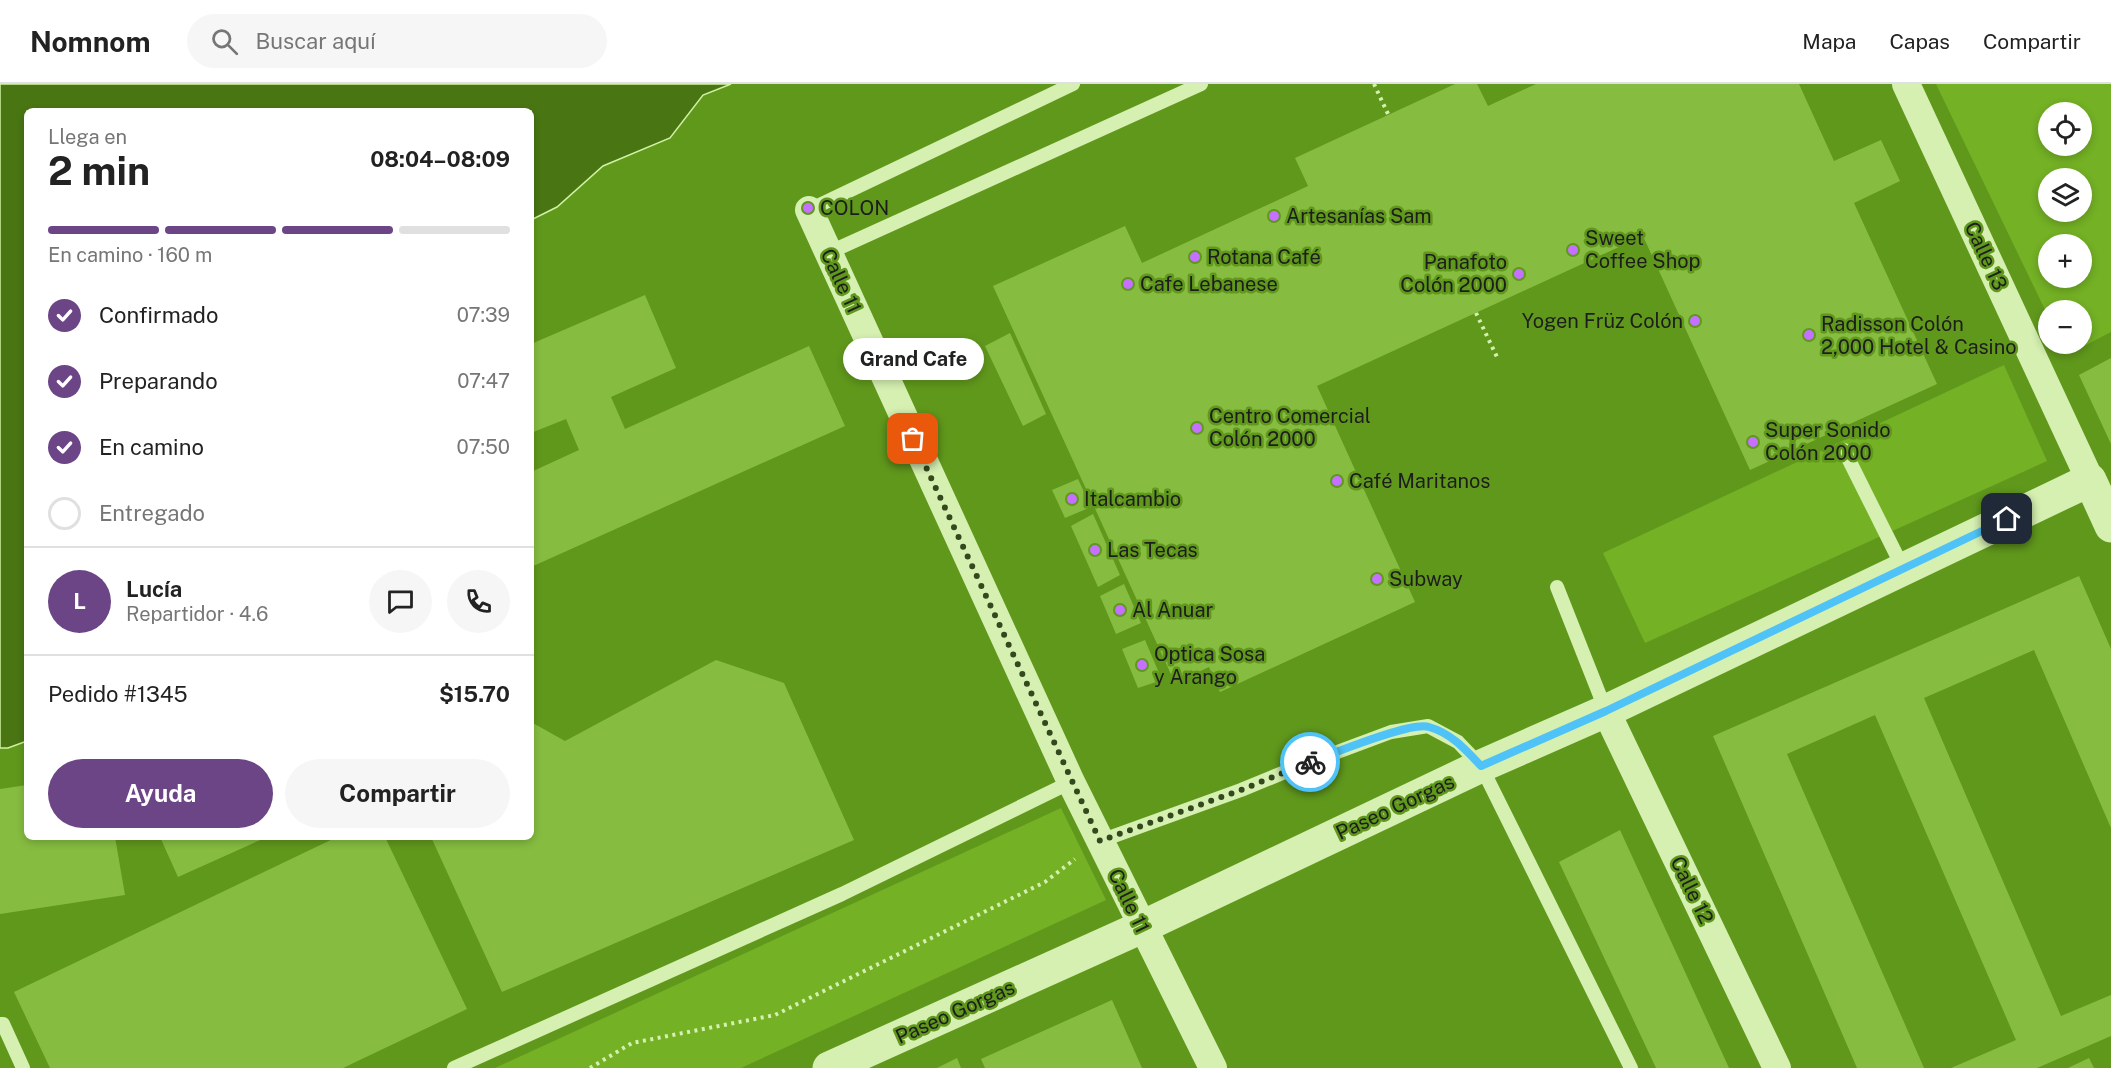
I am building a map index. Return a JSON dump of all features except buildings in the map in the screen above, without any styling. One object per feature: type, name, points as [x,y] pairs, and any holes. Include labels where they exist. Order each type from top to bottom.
[{"type":"street","name":"Calle 13","points":[[1906,84],[2111,526]]},
{"type":"street","name":"Calle 11","points":[[809,210],[1071,782],[1213,1068]]},
{"type":"street","name":"Paseo Gorgas","points":[[829,1068],[1142,927],[1481,766],[1606,711],[2090,480]]},
{"type":"street","name":"Calle 12","points":[[1606,711],[1777,1068]]},
{"type":"lane","points":[[809,210],[1072,84]]},
{"type":"lane","points":[[828,253],[1201,84]]},
{"type":"lane","points":[[1844,450],[1903,568]]},
{"type":"lane","points":[[1557,587],[1606,711]]},
{"type":"lane","points":[[1100,841],[1391,732],[1428,726],[1458,742],[1481,766],[1631,1068]]},
{"type":"lane","points":[[454,1068],[842,894],[1071,782]]},
{"type":"lane","points":[[0,1024],[3,1024],[23,1068]]},
{"type":"path","points":[[1374,84],[1388,114]]},
{"type":"path","points":[[1476,313],[1497,357]]},
{"type":"path","points":[[590,1068],[632,1044],[775,1015],[1045,882],[1100,841]]},
{"type":"shaded area","points":[[0,84],[731,84],[703,95],[670,138],[603,166],[557,207],[534,218],[534,108],[24,108],[24,742],[8,748],[0,748]]},
{"type":"shaded area","points":[[1936,84],[2111,84],[2111,332],[2092,342],[2092,300],[2040,300]]},
{"type":"shaded area","points":[[2004,365],[2047,461],[1645,643],[1603,553]]},
{"type":"shaded area","points":[[1061,808],[1106,900],[741,1068],[495,1068]]},
{"type":"way so far","points":[[913,439],[1100,841],[1241,790],[1310,762]]},
{"type":"place","name":"COLON","points":[[808,208]]},
{"type":"place","name":"Artesanías Sam","points":[[1274,216]]},
{"type":"place","name":"Sweet Coffee Shop","points":[[1573,250]]},
{"type":"place","name":"Rotana Café","points":[[1195,257]]},
{"type":"place","name":"Panafoto Colón 2000","points":[[1519,274]]},
{"type":"place","name":"Cafe Lebanese","points":[[1128,284]]},
{"type":"place","name":"Yogen Früz Colón","points":[[1695,321]]},
{"type":"place","name":"Radisson Colón 2,000 Hotel & Casino","points":[[1809,335]]},
{"type":"place","name":"Centro Comercial Colón 2000","points":[[1197,428]]},
{"type":"place","name":"Grand Cafe","points":[[913,439]]},
{"type":"place","name":"Super Sonido Colón 2000","points":[[1753,442]]},
{"type":"place","name":"Café Maritanos","points":[[1337,481]]},
{"type":"place","name":"Italcambio","points":[[1072,499]]},
{"type":"place","name":"Las Tecas","points":[[1095,550]]},
{"type":"place","name":"Subway","points":[[1377,579]]},
{"type":"place","name":"Al Anuar","points":[[1120,610]]},
{"type":"place","name":"Optica Sosa y Arango","points":[[1142,665]]},
{"type":"route","points":[[1310,762],[1391,732],[1428,726],[1458,742],[1481,766],[1606,711],[2007,519]]}]
